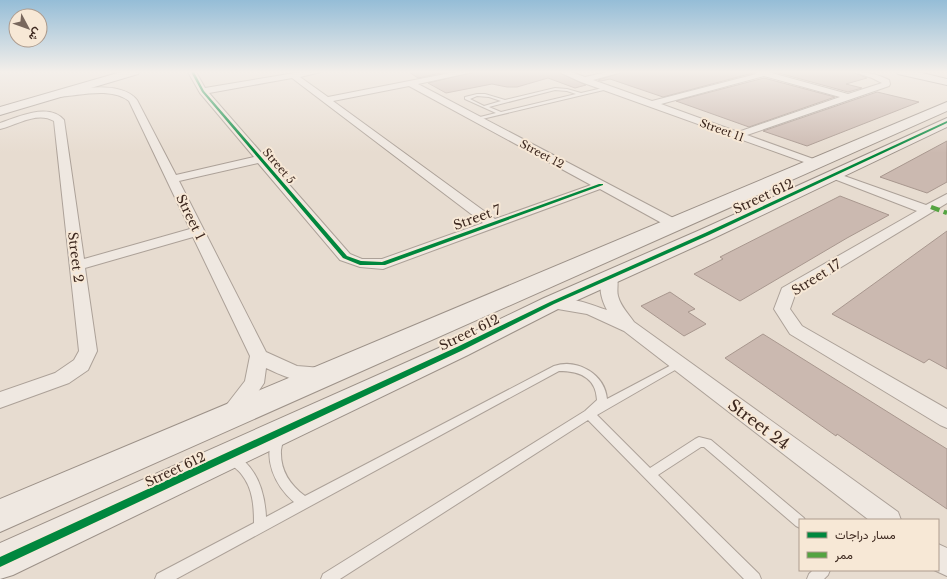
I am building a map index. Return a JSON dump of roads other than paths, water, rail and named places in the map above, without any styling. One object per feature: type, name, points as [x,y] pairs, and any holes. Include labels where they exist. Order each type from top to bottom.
[{"type":"street","points":[[0,105],[23,99]]},
{"type":"street","points":[[0,111],[42,99]]},
{"type":"street","name":"Street 1","points":[[133,99],[259,356]]},
{"type":"street","name":"Street 5","points":[[209,99],[345,257],[360,264]]},
{"type":"street","points":[[326,100],[331,99]]},
{"type":"street","name":"Street 12","points":[[439,99],[674,224]]},
{"type":"street","name":"Street 11","points":[[638,99],[738,136],[927,210]]},
{"type":"street","points":[[652,104],[669,99]]},
{"type":"street","points":[[738,136],[843,99]]},
{"type":"street","name":"Street 7","points":[[326,100],[492,223]]},
{"type":"street","name":"Street 612","points":[[6,566],[229,456],[459,349],[552,303],[707,234],[824,169],[947,106]]},
{"type":"street","name":"Street 2","points":[[0,126],[33,116],[47,114],[54,116],[58,120],[88,351],[81,365],[62,378],[0,400]]},
{"type":"street","name":"Street 612","points":[[0,516],[746,193],[824,169],[942,122]]},
{"type":"street","points":[[172,179],[260,158]]},
{"type":"street","name":"Street 7","points":[[360,264],[383,264],[492,223],[601,185]]},
{"type":"street","points":[[707,234],[761,199],[761,197],[756,194],[746,193]]},
{"type":"street","name":"Street 17","points":[[947,198],[788,292],[782,309],[796,330],[947,419]]},
{"type":"street","points":[[77,266],[198,231]]},
{"type":"street","name":"Street 24","points":[[610,277],[608,293],[610,301],[618,314],[630,327]]},
{"type":"street","points":[[459,349],[446,347],[444,343],[452,336],[511,304],[540,282]]},
{"type":"street","name":"Street 24","points":[[552,303],[579,306],[605,314],[630,327],[888,519]]},
{"type":"street","points":[[224,419],[239,404],[254,383],[259,356],[294,373],[325,375]]},
{"type":"lane","points":[[469,99],[500,114]]},
{"type":"lane","points":[[497,99],[503,101]]},
{"type":"lane","points":[[484,107],[512,99]]},
{"type":"lane","points":[[475,118],[500,114],[560,99]]},
{"type":"lane","points":[[475,118],[494,111]]},
{"type":"lane","points":[[328,579],[589,414],[679,364]]},
{"type":"lane","points":[[162,579],[557,368],[570,368],[582,371],[596,381],[602,394],[602,401],[589,414]]},
{"type":"lane","points":[[589,414],[754,579]]},
{"type":"lane","points":[[279,433],[275,446],[277,472],[283,484],[292,494],[304,503]]},
{"type":"lane","points":[[649,475],[700,442],[707,443],[799,521]]},
{"type":"lane","points":[[229,456],[244,468],[255,483],[261,511],[260,527]]},
{"type":"lane","points":[[814,579],[822,571]]}]
